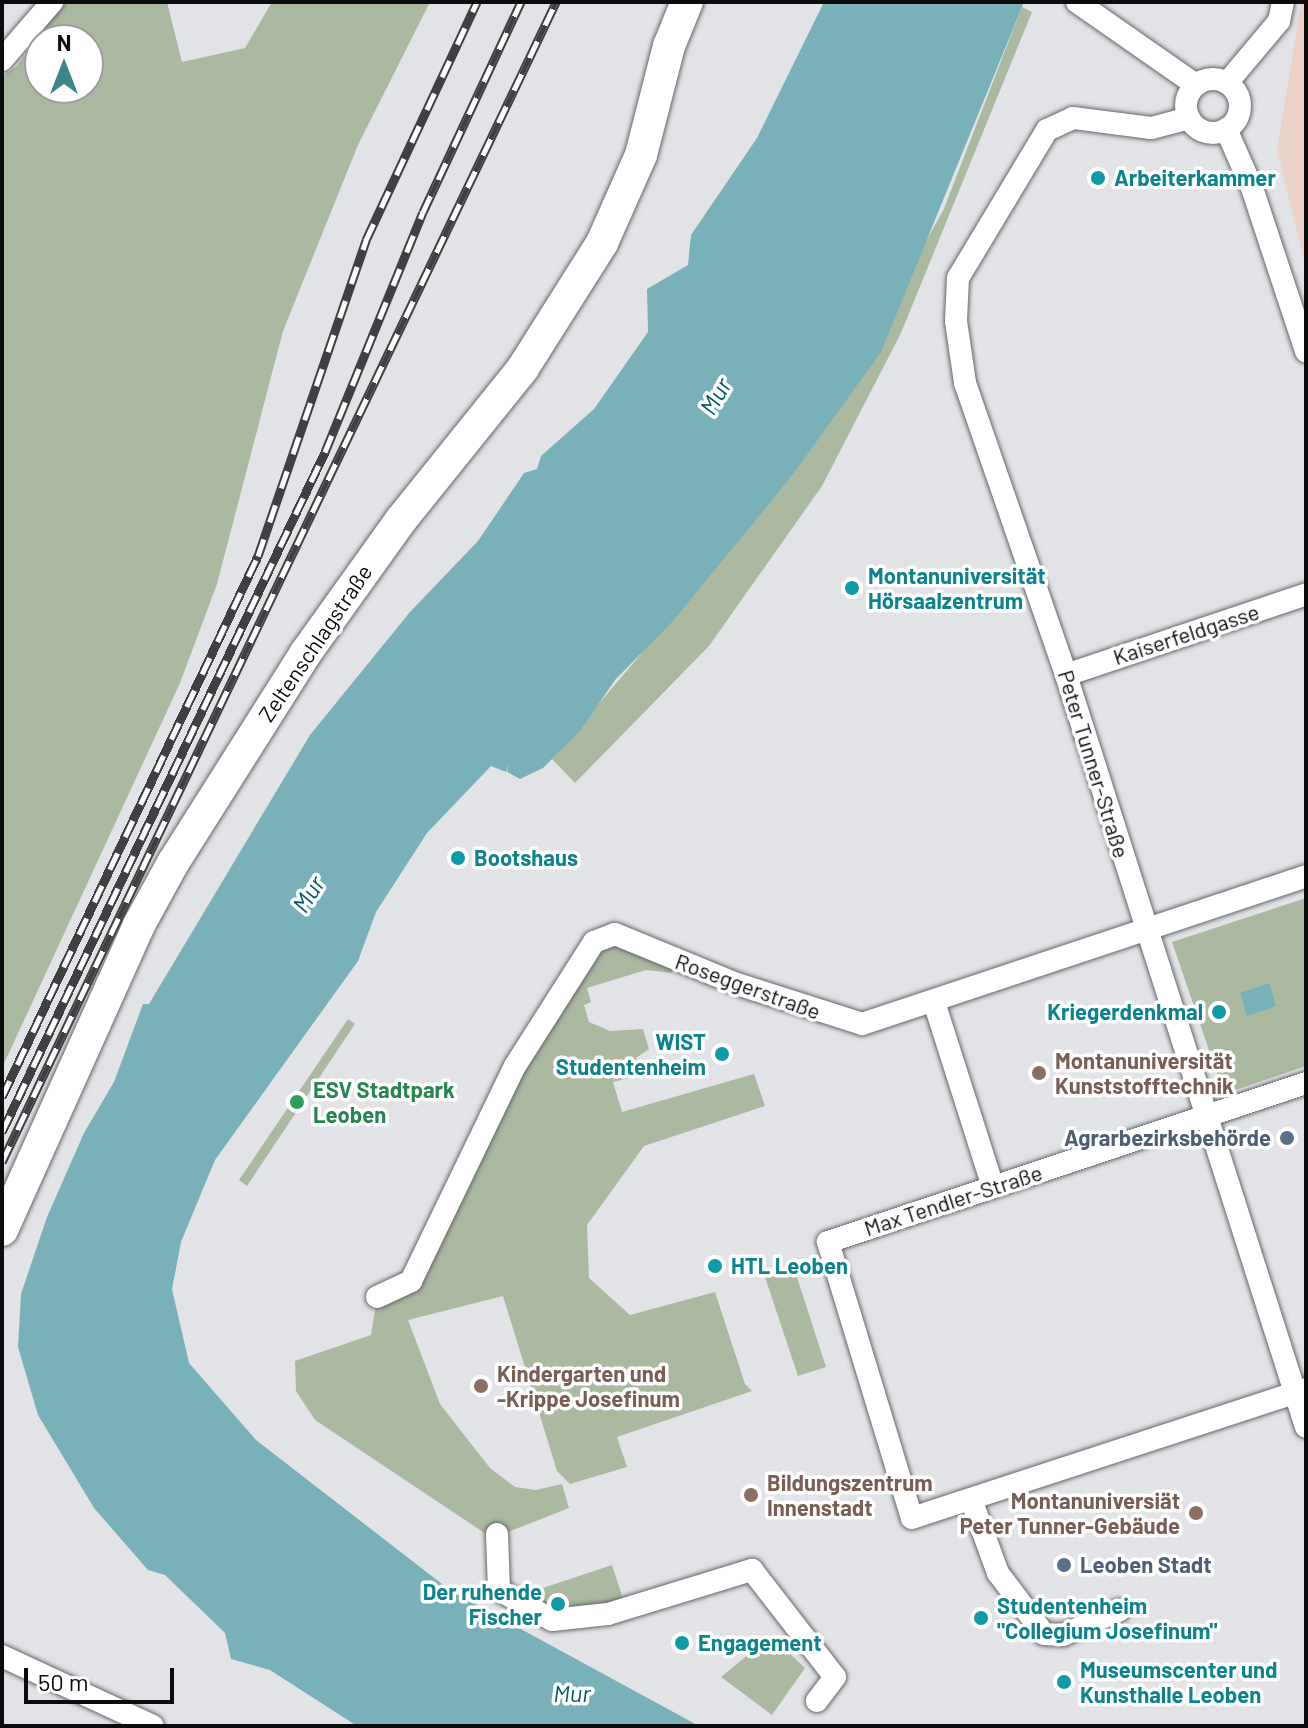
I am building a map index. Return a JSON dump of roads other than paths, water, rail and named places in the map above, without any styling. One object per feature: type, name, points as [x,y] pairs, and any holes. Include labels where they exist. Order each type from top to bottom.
[{"type":"main road","name":"Zeltenschlagstraße","points":[[2,1230],[120,966],[173,863],[356,581],[562,311],[602,243],[641,155],[669,46],[687,2]]},
{"type":"street","points":[[2,60],[52,2]]},
{"type":"street","points":[[1077,2],[1196,85]]},
{"type":"street","points":[[1227,83],[1279,21],[1283,2]]},
{"type":"street","points":[[1212,79],[1227,83],[1240,102],[1226,129],[1204,131],[1189,118],[1186,103],[1196,85],[1212,79]]},
{"type":"street","name":"Peter Tunner-Straße","points":[[1189,118],[1151,128],[1073,118],[1059,122],[1035,144],[958,278],[954,297],[965,383],[1066,675],[1144,930],[1301,1390],[1306,1427]]},
{"type":"street","points":[[1226,129],[1252,188],[1306,351]]},
{"type":"street","name":"Kaiserfeldgasse","points":[[1066,675],[1306,594]]},
{"type":"street","name":"Roseggerstraße","points":[[377,1297],[411,1281],[521,1056],[594,942],[615,934],[694,955],[852,1024],[876,1021],[1306,876]]},
{"type":"street","points":[[934,1002],[993,1187]]},
{"type":"street","name":"Max Tendler-Straße","points":[[971,1499],[912,1518],[828,1242],[1306,1083]]},
{"type":"street","points":[[1120,1610],[1063,1635],[1044,1634],[998,1573],[971,1499],[1301,1390]]},
{"type":"street","points":[[497,1534],[499,1590],[552,1620],[608,1614],[752,1570],[835,1677],[817,1701]]},
{"type":"street","points":[[2,1656],[153,1726]]},
{"type":"water","name":"Mur","points":[[824,2],[1024,2],[881,352],[791,477],[672,622],[615,680],[580,731],[543,768],[520,779],[507,772],[509,763],[506,772],[491,766],[427,833],[376,912],[358,961],[215,1160],[181,1242],[172,1289],[189,1363],[256,1440],[451,1591],[699,1726],[357,1726],[270,1670],[231,1659],[225,1633],[165,1575],[148,1570],[94,1508],[38,1415],[18,1347],[21,1294],[47,1217],[84,1133],[114,1082],[143,1004],[149,1004],[310,735],[410,612],[478,541],[524,473],[537,469],[541,456],[594,409],[648,332],[647,289],[688,265],[691,235],[757,138]]},
{"type":"water","points":[[1269,983],[1276,1006],[1247,1016],[1240,993]]},
{"type":"railway","points":[[2,1097],[258,556],[366,240],[477,2]]},
{"type":"railway","points":[[2,1132],[325,452],[423,212],[521,2]]},
{"type":"railway","points":[[2,1162],[556,2]]},
{"type":"place","name":"Arbeiterkammer","points":[[1098,178]]},
{"type":"place","name":"Montanuniversität Hörsaalzentrum","points":[[852,588]]},
{"type":"place","name":"Bootshaus","points":[[458,858]]},
{"type":"place","name":"Kriegerdenkmal","points":[[1219,1012]]},
{"type":"place","name":"WIST Studentenheim","points":[[722,1054]]},
{"type":"place","name":"Montanuniversität Kunststofftechnik","points":[[1039,1073]]},
{"type":"place","name":"ESV Stadtpark Leoben","points":[[297,1102]]},
{"type":"place","name":"Agrarbezirksbehörde","points":[[1287,1138]]},
{"type":"place","name":"HTL Leoben","points":[[715,1266]]},
{"type":"place","name":"Kindergarten und -Krippe Josefinum","points":[[481,1386]]},
{"type":"place","name":"Bildungszentrum Innenstadt","points":[[751,1495]]},
{"type":"place","name":"Montanuniversiät Peter Tunner-Gebäude","points":[[1196,1513]]},
{"type":"place","name":"Leoben Stadt","points":[[1064,1565]]},
{"type":"place","name":"Der ruhende Fischer","points":[[558,1604]]},
{"type":"place","name":"Studentenheim \"Collegium Josefinum\"","points":[[981,1618]]},
{"type":"place","name":"Engagement","points":[[682,1643]]},
{"type":"place","name":"Museumscenter und Kunsthalle Leoben","points":[[1064,1682]]}]
